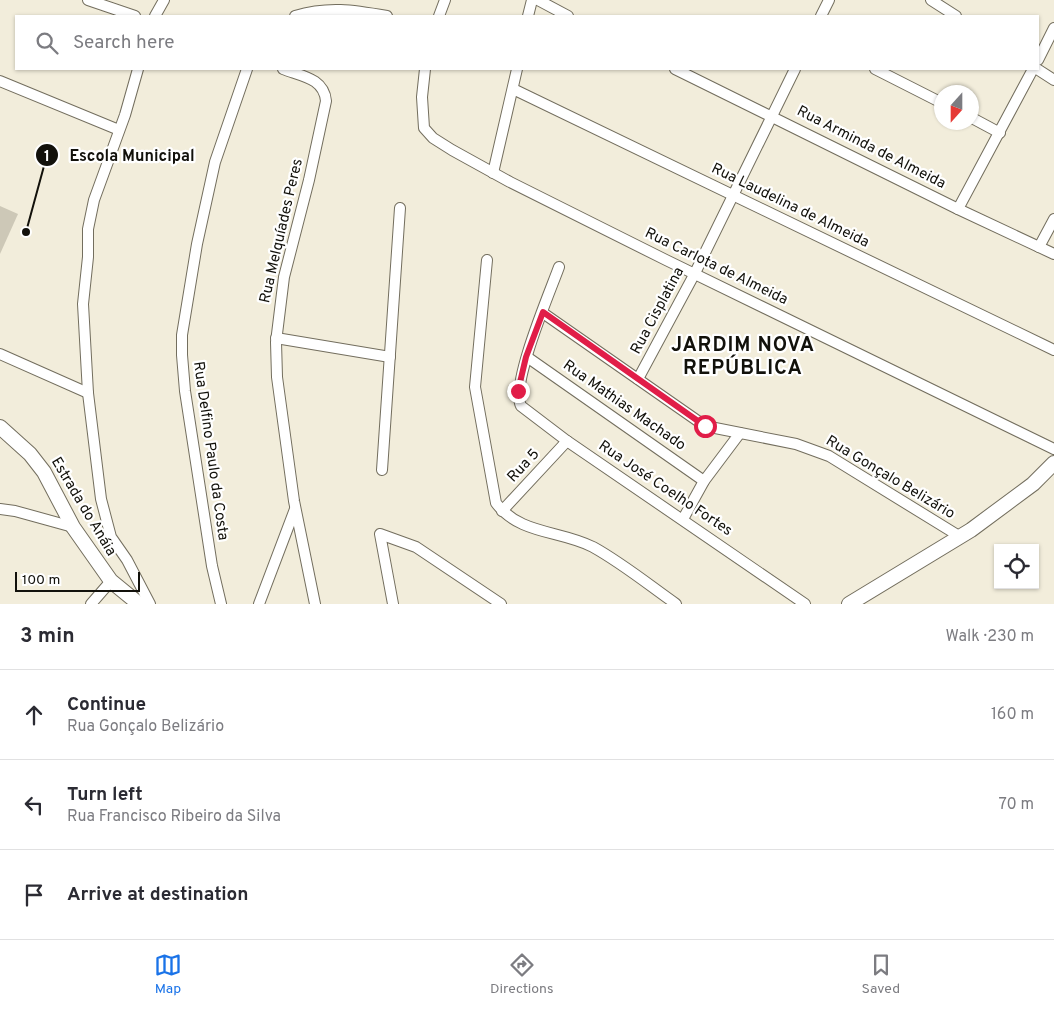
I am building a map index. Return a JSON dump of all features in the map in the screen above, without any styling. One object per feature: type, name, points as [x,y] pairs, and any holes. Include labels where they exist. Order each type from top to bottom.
[{"type":"street","points":[[88,0],[132,15]]},
{"type":"street","points":[[156,15],[164,0]]},
{"type":"street","points":[[439,15],[444,0]]},
{"type":"street","points":[[528,15],[532,0]]},
{"type":"street","points":[[538,0],[566,15]]},
{"type":"street","points":[[822,15],[829,0]]},
{"type":"street","points":[[931,0],[954,15]]},
{"type":"street","points":[[299,15],[317,10],[331,9],[379,15]]},
{"type":"street","points":[[1039,58],[1054,28]]},
{"type":"street","points":[[138,70],[94,200],[88,229],[88,257],[83,304],[88,393],[98,481],[108,529],[150,604]]},
{"type":"street","name":"Rua Delfino Paulo da Costa","points":[[221,604],[212,566],[185,391],[182,335],[197,244],[215,162],[228,117],[247,70]]},
{"type":"street","name":"Rua Melquíades Peres","points":[[286,70],[314,80],[321,85],[325,92],[326,101],[309,180],[284,277],[276,338],[277,377],[296,508],[315,604]]},
{"type":"street","name":"Rua Carlota de Almeida","points":[[425,70],[422,120],[427,132],[493,173],[1054,449]]},
{"type":"street","points":[[493,173],[517,70]]},
{"type":"street","name":"Rua Arminda de Almeida","points":[[677,70],[772,115],[958,209],[1054,254]]},
{"type":"street","name":"Rua Cisplatina","points":[[638,379],[734,196],[794,70]]},
{"type":"street","points":[[877,70],[934,99]]},
{"type":"street","points":[[958,209],[1034,70]]},
{"type":"street","points":[[1037,70],[1054,80]]},
{"type":"street","points":[[0,81],[119,130]]},
{"type":"street","name":"Rua Laudelina de Almeida","points":[[513,89],[1054,350]]},
{"type":"street","points":[[979,122],[1000,133]]},
{"type":"street","points":[[382,470],[400,208]]},
{"type":"street","points":[[1039,247],[1054,219]]},
{"type":"street","points":[[487,260],[475,387],[494,497],[502,511],[518,523],[573,538],[595,548],[676,604]]},
{"type":"street","points":[[526,357],[559,267]]},
{"type":"street","name":"Rua Gonçalo Belizário","points":[[543,312],[705,426],[796,444],[829,456],[959,536]]},
{"type":"street","points":[[276,338],[390,357]]},
{"type":"street","points":[[0,354],[88,393]]},
{"type":"street","name":"Rua José Coelho Fortes","points":[[526,357],[518,391],[519,401],[522,406],[567,441],[805,604]]},
{"type":"street","name":"Rua Mathias Machado","points":[[526,357],[704,481]]},
{"type":"street","name":"Estrada do Anáia","points":[[1,429],[30,454],[44,472],[73,527],[111,581],[139,604]]},
{"type":"street","points":[[683,519],[704,481],[740,433]]},
{"type":"street","name":"Rua 5","points":[[502,511],[567,441]]},
{"type":"street","points":[[849,604],[959,536],[1033,484],[1054,463]]},
{"type":"street","points":[[259,604],[296,508]]},
{"type":"street","points":[[0,510],[15,511],[73,527]]},
{"type":"street","points":[[393,604],[380,534],[416,547],[501,604]]},
{"type":"street","points":[[90,604],[111,581]]},
{"type":"building","points":[[0,206],[18,214],[0,254]]},
{"type":"place","name":"Escola Municipal","points":[[26,232]]},
{"type":"district","name":"JARDIM NOVA REPÚBLICA","points":[[743,358]]},
{"type":"route","points":[[518,391],[526,357],[543,312],[705,426]]}]
